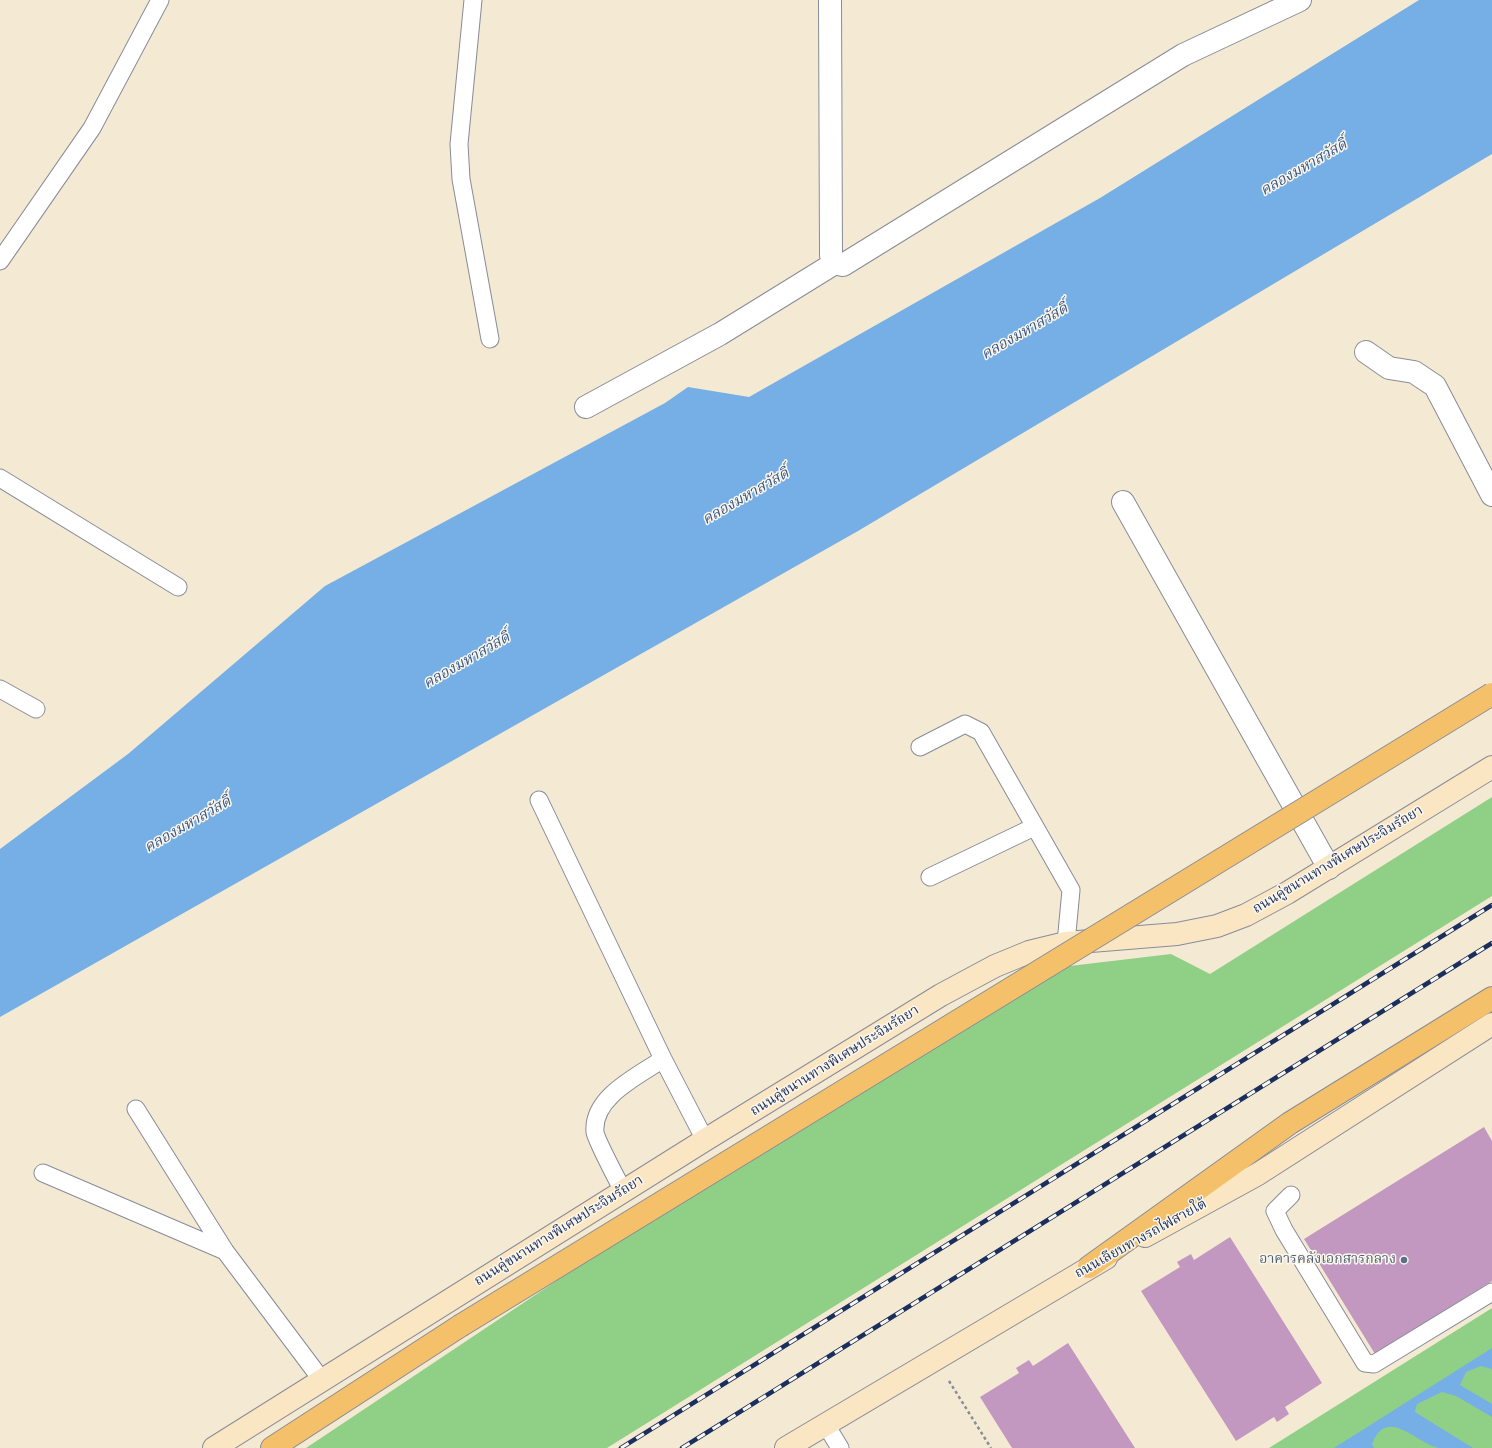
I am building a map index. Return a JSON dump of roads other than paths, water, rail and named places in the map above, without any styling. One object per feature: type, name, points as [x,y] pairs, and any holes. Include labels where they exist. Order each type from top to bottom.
[{"type":"highway","points":[[272,1448],[460,1326],[1492,694]]},
{"type":"highway","points":[[1090,1267],[1290,1123],[1492,998]]},
{"type":"main road","name":"ถนนคู่ขนานทางพิเศษประจิมรัถยา","points":[[214,1448],[321,1379],[705,1140],[941,995],[995,966],[1029,952],[1066,943],[1177,934],[1217,926],[1246,915],[1328,868],[1492,767]]},
{"type":"main road","name":"ถนนเลียบทางรถไฟสายใต้","points":[[786,1448],[1090,1267],[1258,1174],[1492,1024]]},
{"type":"street","points":[[830,0],[831,255],[835,263]]},
{"type":"street","points":[[586,407],[720,334],[835,263],[843,265],[1183,55],[1300,0]]},
{"type":"street","points":[[1366,352],[1389,368],[1414,372],[1435,386],[1492,496]]},
{"type":"street","points":[[1123,502],[1328,868]]},
{"type":"lane","points":[[0,261],[92,128],[160,0]]},
{"type":"lane","points":[[473,0],[459,144],[461,179],[490,339]]},
{"type":"lane","points":[[0,478],[178,587]]},
{"type":"lane","points":[[0,689],[36,709]]},
{"type":"lane","points":[[920,747],[965,724],[981,732],[1071,890],[1066,943]]},
{"type":"lane","points":[[539,800],[663,1059],[705,1140]]},
{"type":"lane","points":[[930,877],[1034,827]]},
{"type":"lane","points":[[623,1191],[595,1133],[598,1114],[610,1095],[663,1059]]},
{"type":"lane","points":[[136,1109],[225,1251],[321,1379]]},
{"type":"lane","points":[[43,1173],[225,1251]]},
{"type":"lane","points":[[1291,1195],[1275,1211],[1284,1230],[1365,1363],[1374,1364],[1492,1292]]},
{"type":"lane","points":[[826,1425],[840,1448]]},
{"type":"water","name":"คลองมหาสวัสดิ์","points":[[1419,0],[1492,0],[1492,154],[858,531],[0,1017],[0,849],[128,754],[325,586],[665,403],[688,387],[749,397],[1100,198]]},
{"type":"water","points":[[1492,1348],[1492,1369],[1481,1366],[1466,1372],[1460,1385],[1492,1404],[1492,1417],[1456,1396],[1442,1392],[1417,1404],[1415,1412],[1473,1448],[1439,1448],[1394,1427],[1386,1428],[1378,1433],[1372,1444],[1374,1448],[1334,1448]]},
{"type":"railway","points":[[621,1448],[1492,905]]},
{"type":"railway","points":[[682,1448],[1492,943]]},
{"type":"place","name":"อาคารคลังเอกสารกลาง","points":[[1404,1260]]}]
